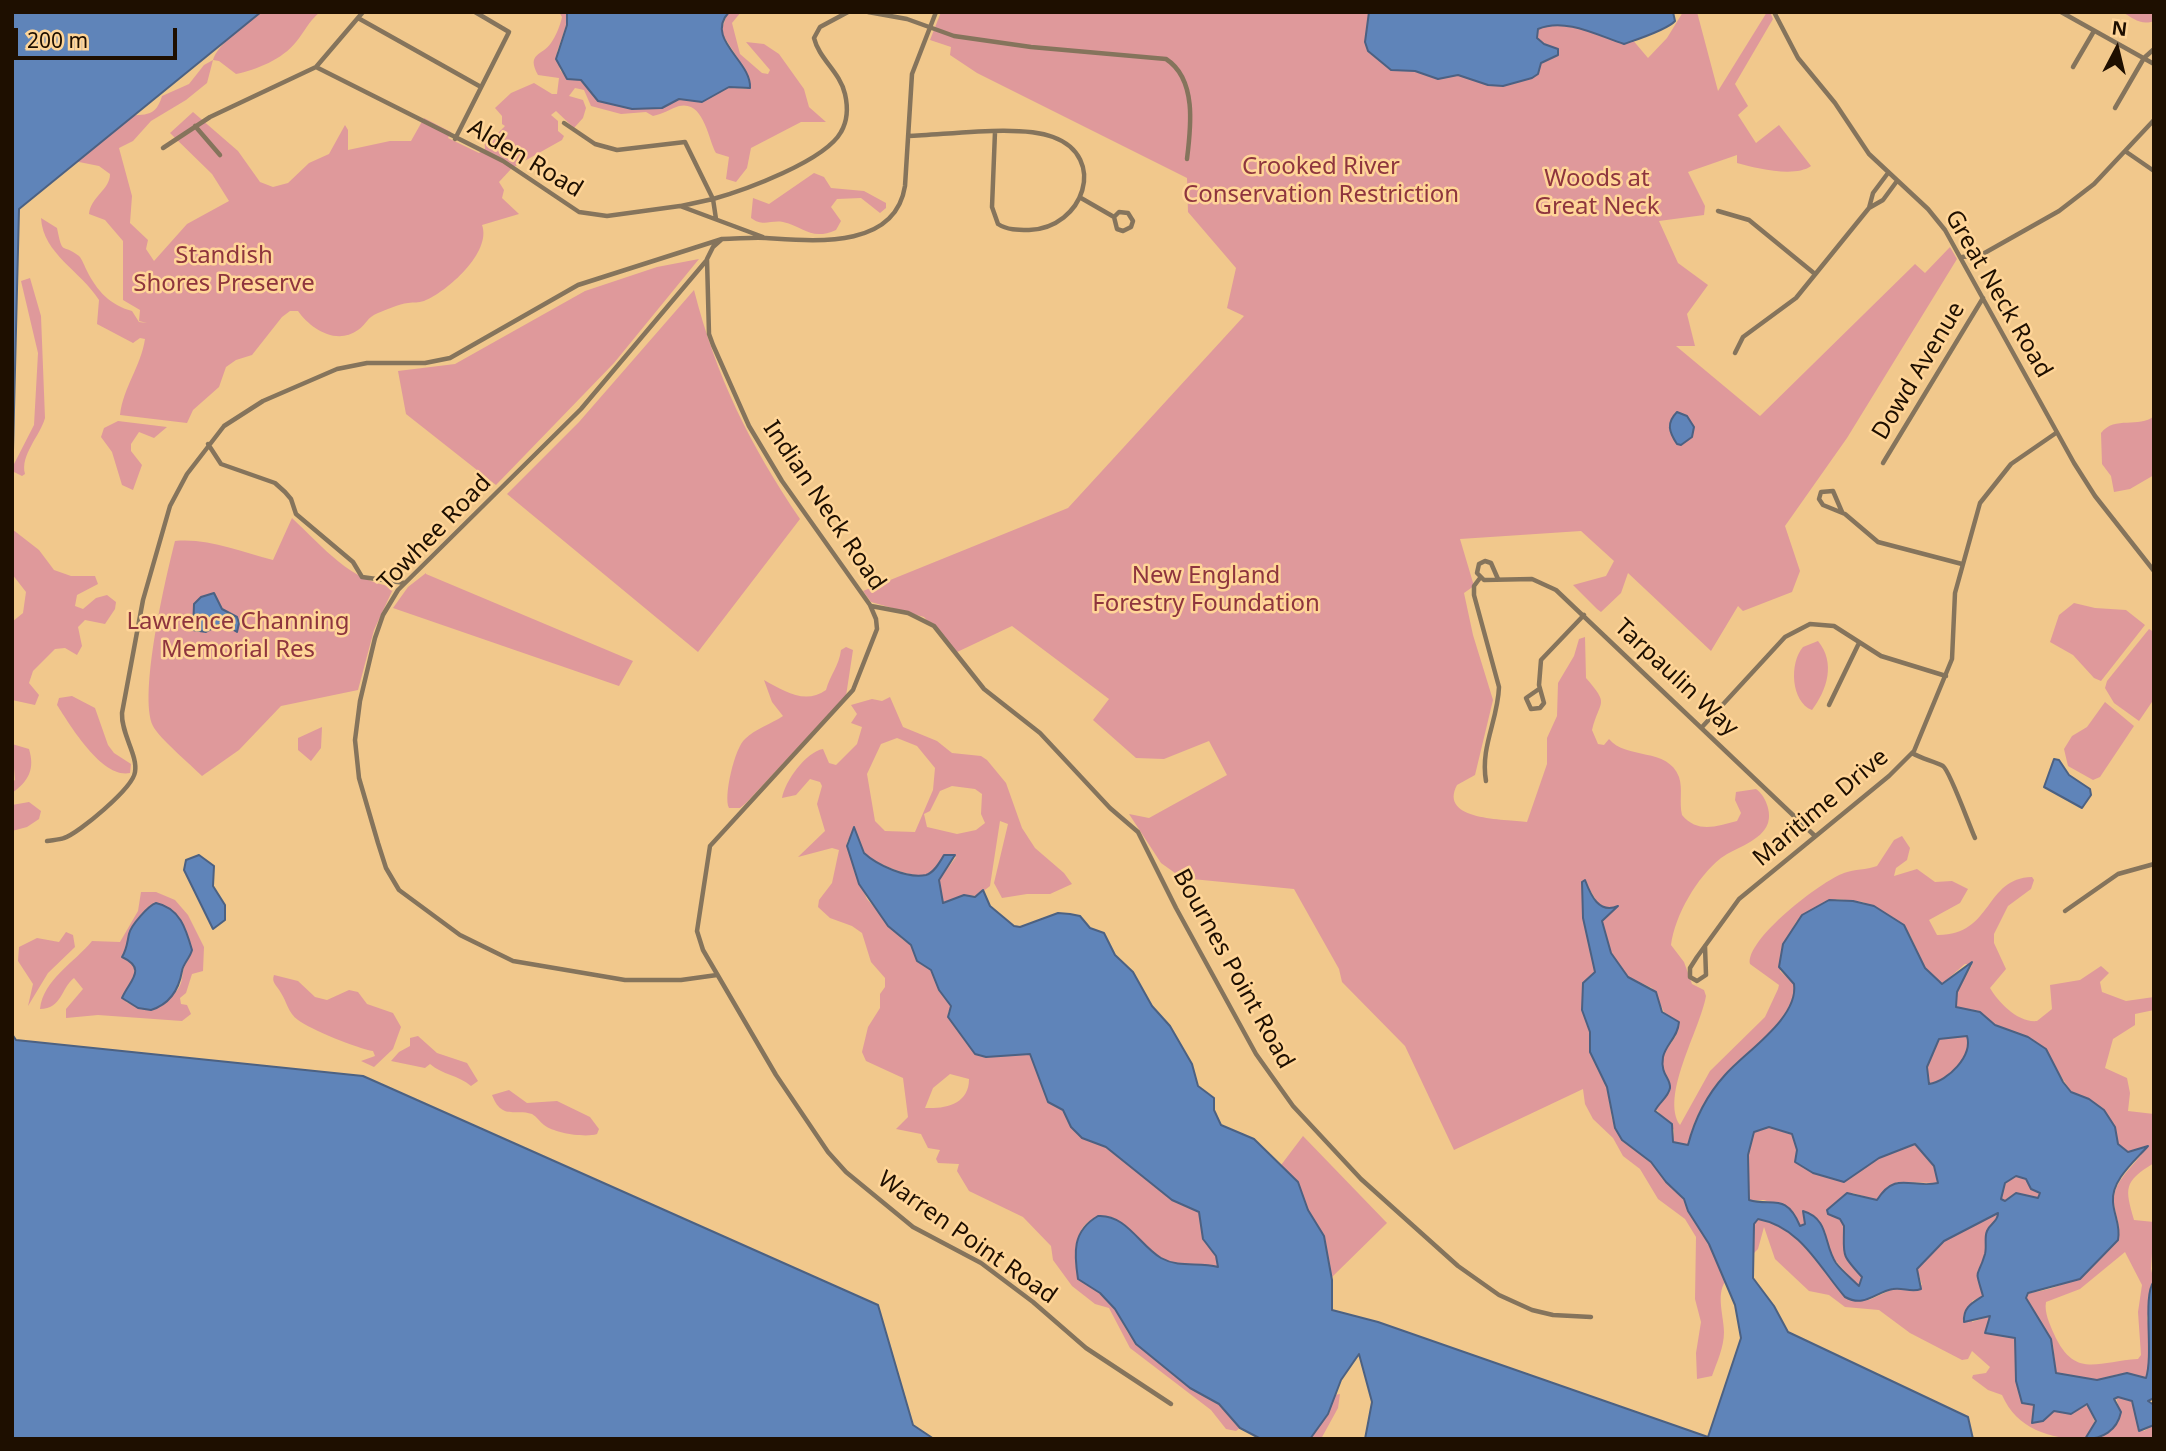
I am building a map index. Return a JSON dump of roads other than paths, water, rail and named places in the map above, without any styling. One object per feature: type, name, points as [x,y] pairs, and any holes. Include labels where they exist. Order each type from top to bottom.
[{"type":"street","points":[[163,148],[195,126],[316,67],[363,12]]},
{"type":"street","points":[[456,139],[509,32],[475,12]]},
{"type":"street","points":[[680,206],[713,199],[784,173],[828,146],[841,133],[847,112],[844,92],[815,42],[814,34],[820,27],[848,12]]},
{"type":"street","points":[[868,12],[903,18],[954,36],[1166,60],[1180,71],[1186,85],[1190,129],[1188,159]]},
{"type":"street","points":[[47,841],[66,838],[84,825],[124,792],[135,775],[135,764],[123,731],[122,713],[143,600],[170,506],[183,481],[224,426],[247,410],[332,371],[355,364],[425,363],[450,358],[578,285],[722,239],[811,241],[852,238],[892,216],[905,192],[912,74],[936,12]]},
{"type":"street","name":"Great Neck Road","points":[[1774,12],[1801,62],[1835,103],[1869,154],[1937,218],[1961,257],[2056,433],[2095,496],[2154,571]]},
{"type":"street","points":[[2061,12],[2154,64]]},
{"type":"street","points":[[358,18],[481,87]]},
{"type":"street","points":[[2073,67],[2094,30]]},
{"type":"street","points":[[2115,108],[2144,58],[2154,49]]},
{"type":"street","name":"Alden Road","points":[[316,67],[509,164],[579,212],[607,216],[680,206],[768,238]]},
{"type":"street","points":[[1961,257],[1981,255],[2059,211],[2094,184],[2154,120]]},
{"type":"street","points":[[565,123],[595,144],[617,150],[685,142],[713,199],[716,220]]},
{"type":"street","points":[[195,126],[220,155]]},
{"type":"street","points":[[908,136],[995,132],[1045,134],[1073,151],[1082,169],[1081,198],[1069,215],[1048,228],[1024,230],[1002,227],[993,213],[995,132]]},
{"type":"street","points":[[2125,151],[2154,170]]},
{"type":"street","points":[[1869,208],[1873,193],[1888,173]]},
{"type":"street","points":[[1735,353],[1743,337],[1786,308],[1869,208],[1883,200],[1897,181]]},
{"type":"street","points":[[1081,198],[1114,217],[1117,229],[1123,231],[1132,227],[1132,218],[1128,213],[1119,212],[1114,217]]},
{"type":"street","points":[[1718,211],[1749,220],[1815,274]]},
{"type":"street","points":[[707,259],[713,247],[722,239]]},
{"type":"street","name":"Towhee Road","points":[[707,259],[566,425],[405,583],[387,608],[375,638],[360,701],[355,740],[361,786],[384,861],[399,890],[460,935],[516,962],[625,980],[681,981],[717,975]]},
{"type":"street","name":"Indian Neck Road","points":[[707,259],[709,334],[749,426],[782,481],[870,606],[876,618],[877,629],[853,690],[709,849],[697,933],[717,975],[752,1033]]},
{"type":"street","name":"Dowd Avenue","points":[[1884,463],[1983,298]]},
{"type":"street","name":"Maritime Drive","points":[[1705,946],[1706,975],[1697,981],[1690,977],[1690,968],[1705,946],[1739,899],[1880,784],[1912,753],[1954,652],[1954,603],[1976,512],[1986,492],[2015,460],[2056,433]]},
{"type":"street","points":[[208,444],[221,464],[268,480],[285,492],[291,499],[296,514],[353,562],[362,577],[405,583]]},
{"type":"street","points":[[1842,512],[1833,491],[1821,492],[1822,504],[1842,512],[1878,542],[1962,564]]},
{"type":"street","name":"Tarpaulin Way","points":[[1498,579],[1493,565],[1485,561],[1477,569],[1480,578],[1544,582],[1584,615],[1703,726],[1815,835]]},
{"type":"street","points":[[1480,578],[1474,586],[1474,595],[1499,687],[1499,700],[1486,741],[1483,765],[1486,781]]},
{"type":"street","name":"Bournes Point Road","points":[[870,606],[908,613],[934,626],[984,689],[1040,733],[1110,808],[1138,832],[1176,908],[1256,1054],[1293,1105],[1361,1179],[1458,1266],[1499,1294],[1532,1310],[1552,1315],[1591,1317]]},
{"type":"street","points":[[1539,689],[1527,698],[1531,709],[1538,709],[1544,703],[1539,685],[1541,660],[1584,615]]},
{"type":"street","points":[[1703,726],[1785,637],[1800,627],[1814,624],[1834,626],[1889,660],[1946,676]]},
{"type":"street","points":[[1829,705],[1859,643]]},
{"type":"street","points":[[1912,753],[1925,761],[1943,766],[1951,775],[1958,800],[1975,838]]},
{"type":"street","points":[[2064,911],[2118,874],[2154,864]]},
{"type":"street","name":"Warren Point Road","points":[[752,1033],[828,1152],[846,1172],[913,1227],[981,1263],[1033,1302],[1086,1348],[1171,1404]]},
{"type":"water","points":[[12,12],[261,12],[19,209],[12,490]]},
{"type":"water","points":[[567,12],[729,12],[723,22],[722,31],[725,41],[749,78],[750,88],[729,87],[702,102],[679,99],[662,108],[632,109],[598,101],[581,80],[567,79],[556,59],[567,25]]},
{"type":"water","points":[[1369,12],[1673,12],[1675,21],[1659,31],[1624,44],[1570,26],[1538,29],[1537,38],[1558,49],[1558,55],[1541,63],[1538,74],[1532,78],[1503,86],[1488,85],[1458,75],[1438,79],[1415,71],[1391,70],[1368,51],[1365,42]]},
{"type":"water","points":[[1677,412],[1687,416],[1694,427],[1692,437],[1681,445],[1677,444],[1670,428],[1671,420]]},
{"type":"water","points":[[214,593],[222,609],[237,617],[237,632],[222,623],[206,632],[193,630],[194,604],[201,597]]},
{"type":"water","points":[[2054,759],[2059,760],[2069,775],[2090,789],[2091,795],[2082,808],[2044,787]]},
{"type":"water","points":[[854,827],[864,853],[870,858],[893,870],[918,876],[932,872],[944,855],[955,855],[939,880],[943,903],[964,895],[975,897],[983,890],[990,906],[1014,926],[1020,927],[1058,913],[1080,916],[1090,928],[1104,933],[1115,955],[1133,972],[1152,1006],[1170,1026],[1192,1064],[1198,1086],[1214,1098],[1214,1110],[1221,1125],[1254,1139],[1298,1182],[1308,1210],[1324,1236],[1332,1280],[1332,1310],[1378,1322],[1708,1437],[1741,1338],[1735,1305],[1709,1244],[1688,1211],[1684,1199],[1666,1182],[1651,1162],[1622,1140],[1615,1128],[1607,1087],[1590,1052],[1590,1032],[1582,1010],[1583,983],[1595,972],[1583,918],[1582,882],[1585,880],[1601,906],[1618,906],[1602,921],[1611,953],[1628,977],[1656,992],[1662,1012],[1679,1022],[1677,1032],[1663,1057],[1663,1068],[1670,1088],[1655,1111],[1672,1124],[1673,1142],[1688,1145],[1698,1117],[1712,1091],[1734,1066],[1769,1034],[1788,1009],[1794,984],[1779,967],[1783,944],[1802,915],[1829,900],[1853,901],[1874,906],[1904,925],[1925,968],[1942,984],[1972,962],[1957,992],[1956,1007],[1980,1012],[1995,1025],[2028,1037],[2046,1049],[2071,1092],[2089,1099],[2104,1110],[2115,1127],[2118,1144],[2128,1152],[2148,1146],[2125,1171],[2113,1194],[2118,1240],[2080,1279],[2028,1293],[2026,1298],[2051,1339],[2056,1373],[2097,1380],[2127,1373],[2146,1378],[2149,1299],[2154,1281],[2154,1398],[2148,1401],[2154,1405],[2154,1425],[2139,1431],[2132,1401],[2118,1397],[2114,1399],[2121,1412],[2119,1419],[2108,1433],[2097,1437],[2085,1439],[2096,1421],[2087,1404],[2071,1414],[2054,1411],[2043,1421],[2032,1423],[2034,1405],[2022,1403],[2016,1381],[2015,1338],[1985,1333],[1990,1316],[1964,1322],[1967,1309],[1983,1296],[1978,1274],[1985,1254],[1987,1231],[1998,1213],[1944,1241],[1917,1269],[1921,1289],[1893,1289],[1858,1301],[1845,1297],[1808,1250],[1786,1230],[1758,1219],[1754,1224],[1753,1278],[1774,1306],[1788,1332],[1968,1417],[1973,1439],[1365,1439],[1372,1402],[1359,1354],[1341,1380],[1328,1414],[1310,1439],[1261,1439],[1240,1428],[1219,1404],[1190,1388],[1136,1344],[1115,1309],[1100,1293],[1078,1279],[1076,1252],[1079,1236],[1098,1216],[1117,1220],[1125,1225],[1153,1253],[1168,1261],[1218,1267],[1216,1256],[1203,1239],[1199,1212],[1172,1200],[1106,1147],[1082,1138],[1071,1127],[1063,1110],[1048,1102],[1030,1054],[986,1057],[975,1054],[948,1017],[951,1006],[939,990],[931,970],[917,961],[911,945],[888,926],[859,884],[847,846]],"holes":[[[1967,1036],[1968,1044],[1963,1059],[1951,1073],[1929,1084],[1927,1067],[1939,1039]],[[1769,1127],[1792,1134],[1797,1150],[1795,1162],[1813,1173],[1844,1182],[1879,1158],[1915,1144],[1934,1166],[1938,1183],[1898,1183],[1884,1191],[1877,1200],[1847,1193],[1827,1210],[1828,1214],[1840,1219],[1844,1226],[1845,1254],[1862,1277],[1859,1286],[1836,1263],[1822,1226],[1812,1215],[1803,1211],[1805,1224],[1800,1226],[1795,1215],[1784,1205],[1749,1200],[1748,1155],[1754,1132]],[[2016,1176],[2026,1179],[2031,1189],[2040,1193],[2038,1198],[2016,1193],[2005,1201],[2001,1199],[2005,1183]]]},
{"type":"water","points":[[199,855],[214,866],[213,886],[225,905],[225,920],[213,929],[184,870],[186,860]]},
{"type":"water","points":[[156,903],[171,910],[181,920],[192,950],[173,995],[151,1010],[138,1008],[122,998],[135,971],[134,966],[122,957],[133,926],[145,911]]},
{"type":"water","points":[[12,1034],[16,1040],[363,1076],[878,1305],[913,1425],[934,1439],[12,1439]]},
{"type":"park label","name":"Crooked River Conservation Restriction","points":[[1321,181]]},
{"type":"park label","name":"Woods at Great Neck","points":[[1597,193]]},
{"type":"park label","name":"Standish Shores Preserve","points":[[224,270]]},
{"type":"park label","name":"New England Forestry Foundation","points":[[1206,590]]},
{"type":"park label","name":"Lawrence Channing Memorial Res","points":[[238,636]]}]
